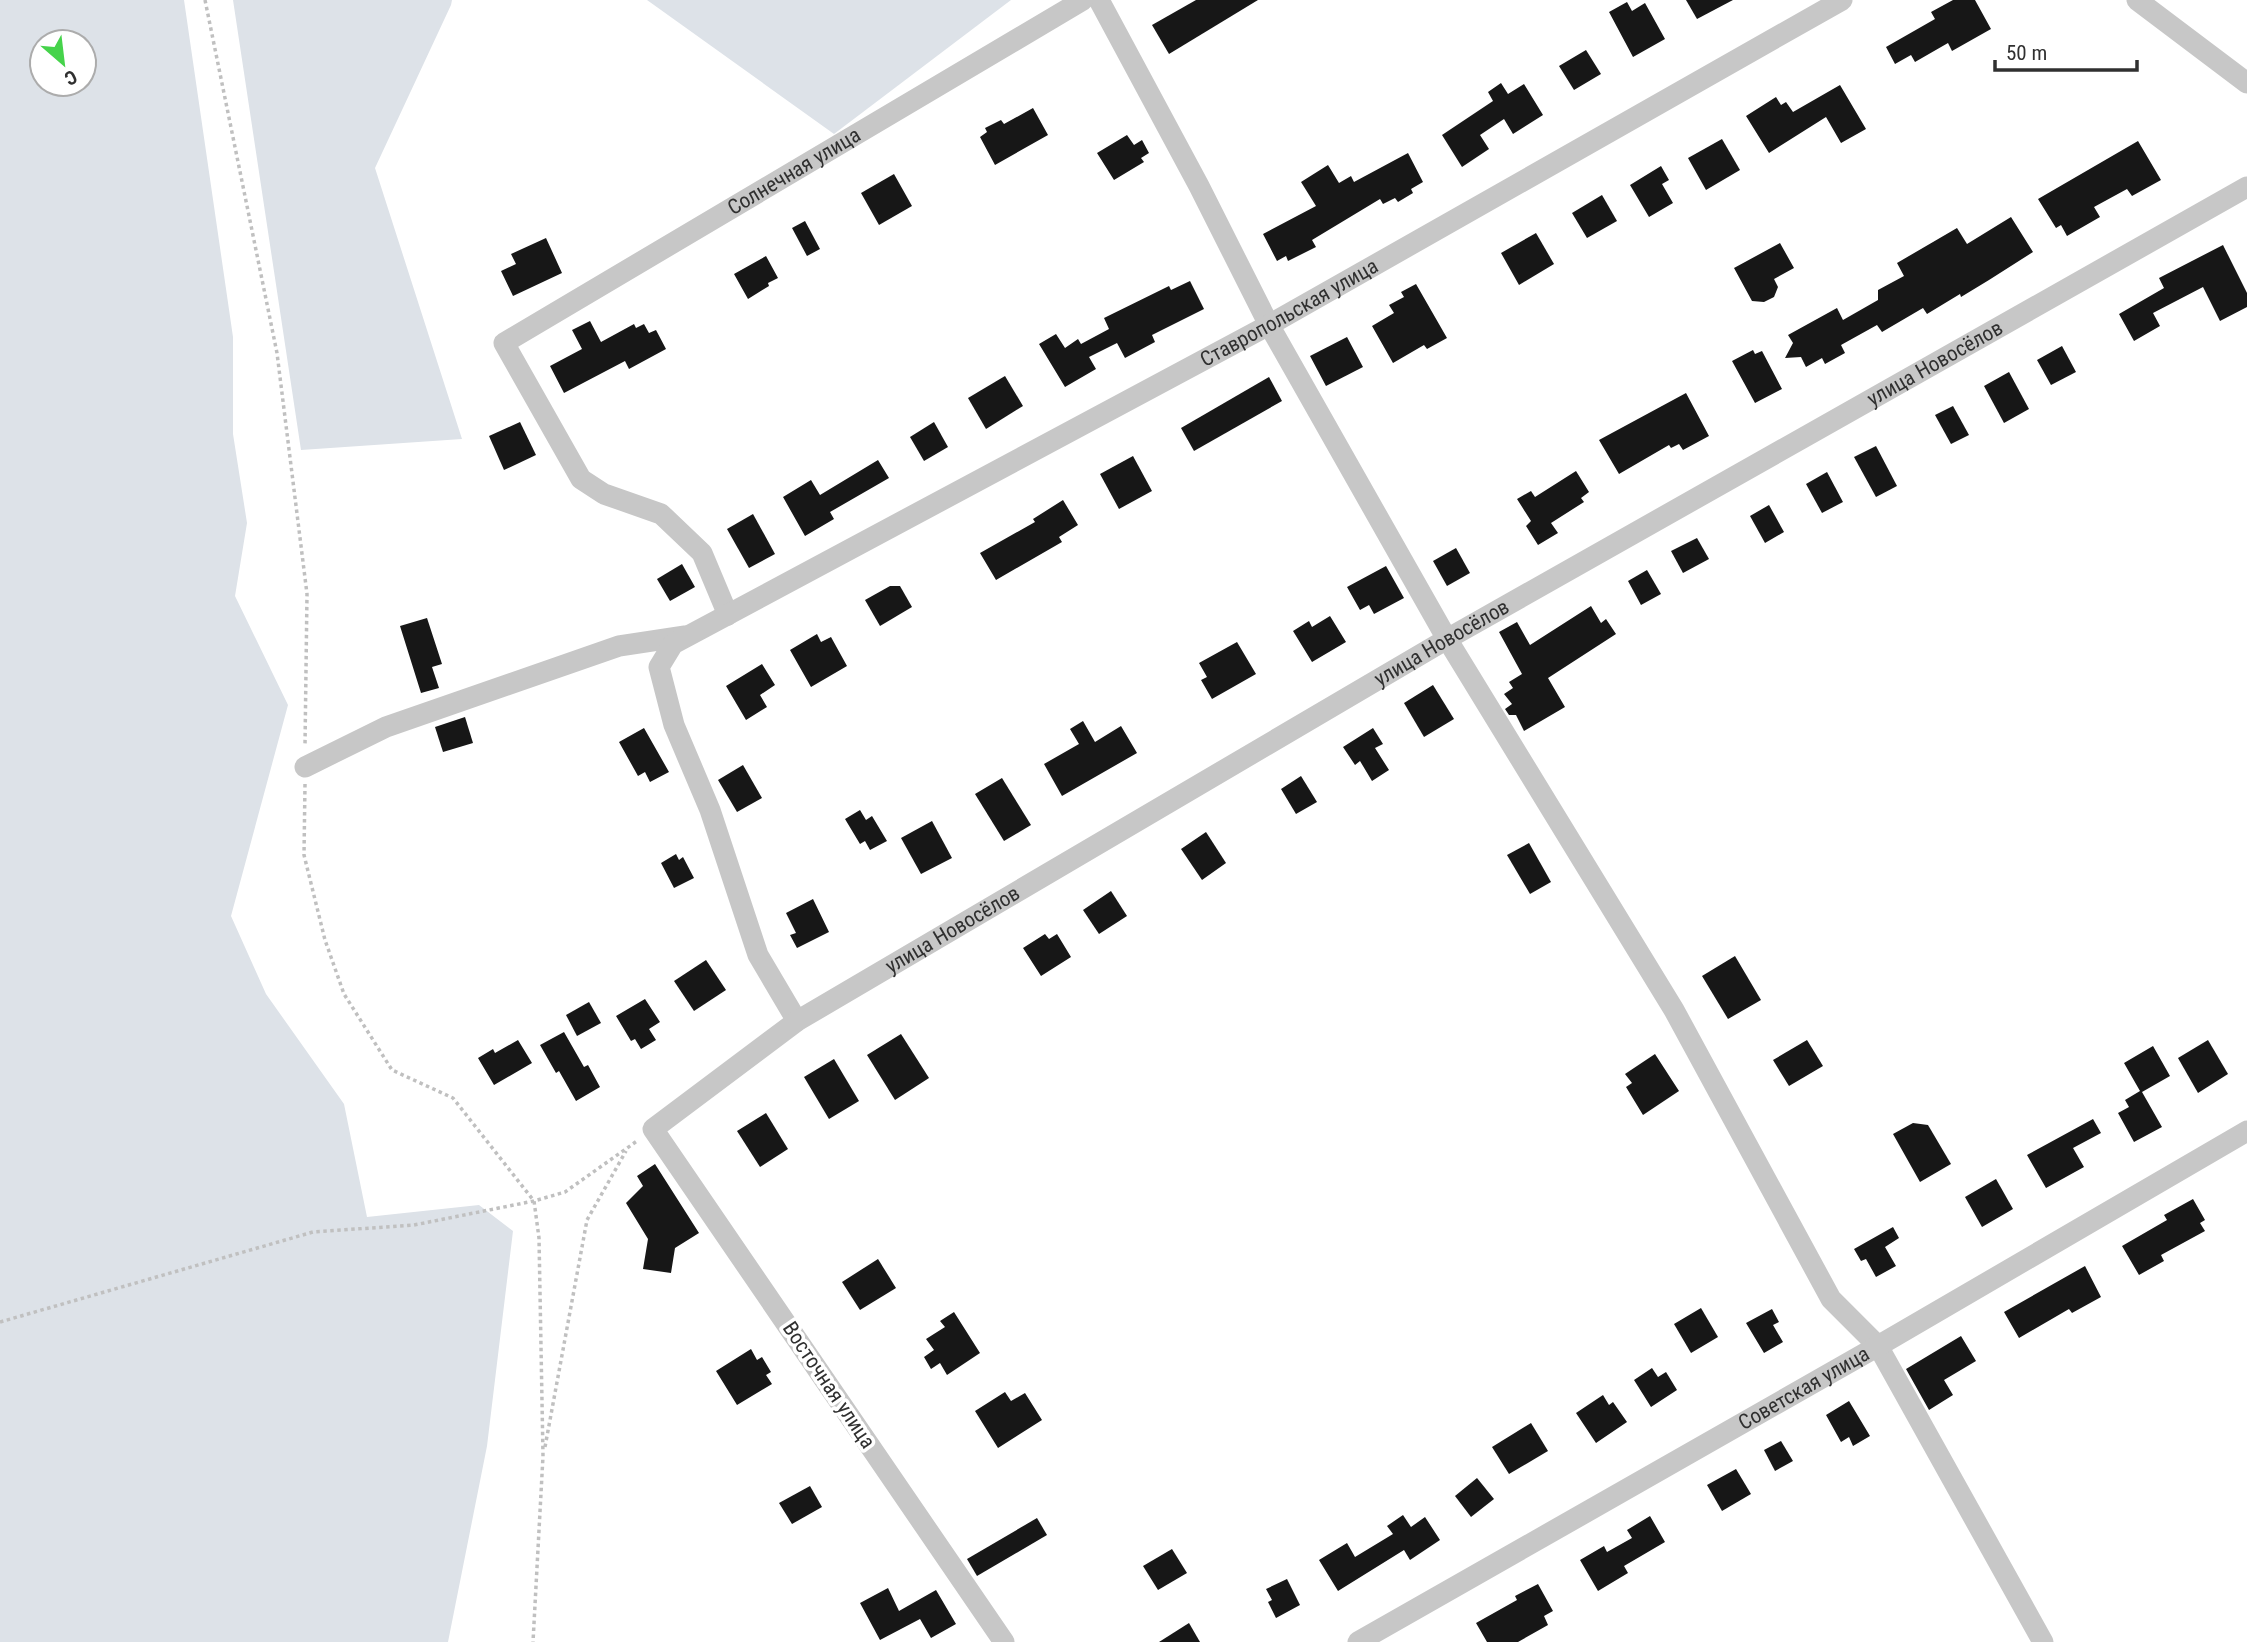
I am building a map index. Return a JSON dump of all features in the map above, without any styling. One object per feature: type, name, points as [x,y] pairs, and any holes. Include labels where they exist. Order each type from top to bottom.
[{"type":"street","name":"Солнечная улица","points":[[728,615],[702,553],[661,514],[604,494],[580,479],[504,343],[1083,0]]},
{"type":"street","points":[[1099,0],[1199,186],[1269,325],[1447,639],[1674,1010],[1830,1299],[1878,1346],[2043,1642]]},
{"type":"street","name":"Ставропольская улица","points":[[689,636],[1269,325],[1842,0]]},
{"type":"street","points":[[2137,0],[2247,83]]},
{"type":"street","name":"улица Новосёлов","points":[[653,1129],[797,1021],[1447,639],[2247,187]]},
{"type":"street","points":[[305,767],[386,727],[595,654],[619,646],[689,636]]},
{"type":"street","points":[[689,636],[673,644],[659,667],[674,725],[710,810],[758,955],[797,1021]]},
{"type":"street","name":"Восточная улица","points":[[653,1129],[1004,1642]]},
{"type":"street","name":"Советская улица","points":[[1358,1642],[1878,1346],[2247,1131]]},
{"type":"path","points":[[205,0],[279,366],[307,594],[304,855],[326,940],[344,994],[392,1070],[453,1098],[534,1201],[538,1238],[543,1456],[533,1642]]},
{"type":"path","points":[[0,1322],[313,1232],[414,1225],[534,1201],[565,1192],[653,1129]]},
{"type":"path","points":[[543,1456],[587,1220],[627,1148]]},
{"type":"shaded area","points":[[0,0],[184,0],[233,337],[233,434],[247,523],[235,596],[288,705],[231,916],[266,994],[344,1104],[367,1217],[479,1205],[513,1231],[487,1446],[448,1642],[0,1642]]},
{"type":"shaded area","points":[[233,0],[452,0],[375,168],[462,439],[301,450]]},
{"type":"shaded area","points":[[647,0],[1011,0],[834,134]]},
{"type":"building","points":[[1196,0],[1258,0],[1169,54],[1152,25]]},
{"type":"building","points":[[1686,0],[1733,0],[1697,19]]},
{"type":"building","points":[[1953,0],[1975,0],[1991,29],[1952,51],[1948,43],[1915,62],[1911,55],[1895,64],[1886,47],[1935,19],[1931,12]]},
{"type":"building","points":[[1627,2],[1632,11],[1645,3],[1665,39],[1633,57],[1609,12]]},
{"type":"building","points":[[1586,50],[1601,74],[1574,90],[1559,66]]},
{"type":"building","points":[[1501,83],[1508,94],[1524,84],[1543,115],[1513,134],[1504,119],[1480,135],[1489,149],[1462,167],[1442,135],[1493,101],[1488,92]]},
{"type":"building","points":[[1840,85],[1866,129],[1841,143],[1826,117],[1769,153],[1746,116],[1776,97],[1781,105],[1786,102],[1793,112]]},
{"type":"building","points":[[1033,108],[1048,135],[995,165],[980,137],[987,132],[985,128],[1001,120],[1004,124]]},
{"type":"building","points":[[1127,135],[1134,145],[1142,140],[1149,153],[1141,158],[1144,162],[1114,180],[1097,153]]},
{"type":"building","points":[[1722,139],[1740,170],[1706,190],[1688,158]]},
{"type":"building","points":[[2138,141],[2161,180],[2132,196],[2127,189],[2094,207],[2100,217],[2067,236],[2061,225],[2056,228],[2038,199]]},
{"type":"building","points":[[1408,153],[1423,182],[1411,189],[1413,193],[1398,202],[1395,198],[1383,204],[1380,199],[1312,240],[1316,247],[1288,261],[1286,256],[1277,261],[1263,234],[1316,206],[1301,182],[1328,165],[1339,183],[1351,176],[1354,182]]},
{"type":"building","points":[[1661,166],[1669,180],[1662,184],[1673,203],[1649,217],[1630,185]]},
{"type":"building","points":[[894,174],[912,206],[879,225],[861,193]]},
{"type":"building","points":[[1602,195],[1617,221],[1587,238],[1572,213]]},
{"type":"building","points":[[2011,217],[2033,252],[1989,280],[1927,314],[1923,308],[1882,332],[1877,325],[1841,345],[1845,353],[1825,364],[1822,358],[1806,367],[1801,357],[1785,358],[1793,343],[1788,335],[1837,308],[1843,320],[1878,300],[1878,290],[1904,276],[1897,263],[1957,228],[1967,244]]},
{"type":"building","points":[[805,221],[820,249],[807,256],[792,228]]},
{"type":"building","points":[[1536,233],[1554,264],[1519,285],[1501,253]]},
{"type":"building","points":[[546,238],[562,273],[513,296],[501,271],[516,264],[511,254]]},
{"type":"building","points":[[1780,243],[1794,268],[1774,279],[1778,287],[1774,297],[1764,302],[1752,301],[1734,268]]},
{"type":"building","points":[[2223,245],[2247,293],[2247,307],[2220,321],[2203,287],[2153,313],[2160,326],[2134,341],[2119,314],[2164,288],[2159,278]]},
{"type":"building","points":[[766,256],[778,278],[748,299],[734,274]]},
{"type":"building","points":[[1190,281],[1204,309],[1152,335],[1155,342],[1125,358],[1117,343],[1089,357],[1096,369],[1065,387],[1039,344],[1056,334],[1065,348],[1078,339],[1081,344],[1109,329],[1104,318],[1169,286],[1171,290]]},
{"type":"building","points":[[1416,284],[1447,338],[1427,349],[1424,345],[1393,363],[1372,326],[1394,313],[1389,305],[1404,297],[1401,292]]},
{"type":"building","points":[[590,321],[601,342],[634,324],[636,328],[644,324],[649,333],[656,330],[666,349],[629,369],[625,361],[564,393],[550,366],[582,349],[572,330]]},
{"type":"building","points":[[1347,337],[1363,367],[1326,386],[1310,356]]},
{"type":"building","points":[[2062,346],[2076,372],[2051,385],[2037,360]]},
{"type":"building","points":[[1753,350],[1755,354],[1762,351],[1782,389],[1755,403],[1732,361]]},
{"type":"building","points":[[2009,372],[2029,409],[2004,423],[1984,386]]},
{"type":"building","points":[[1005,376],[1023,406],[986,429],[968,398]]},
{"type":"building","points":[[1269,377],[1282,401],[1194,451],[1181,428]]},
{"type":"building","points":[[1686,393],[1709,436],[1683,450],[1679,444],[1671,448],[1669,445],[1619,474],[1599,440]]},
{"type":"building","points":[[1953,406],[1969,435],[1951,444],[1935,415]]},
{"type":"building","points":[[520,422],[536,455],[504,470],[489,436]]},
{"type":"building","points":[[934,422],[948,447],[924,461],[910,437]]},
{"type":"building","points":[[1876,446],[1897,486],[1876,497],[1854,457]]},
{"type":"building","points":[[1133,456],[1152,491],[1119,509],[1100,474]]},
{"type":"building","points":[[878,460],[889,478],[830,512],[834,519],[805,536],[783,497],[811,480],[820,495]]},
{"type":"building","points":[[1576,471],[1589,492],[1581,498],[1584,502],[1551,523],[1558,533],[1538,545],[1526,526],[1531,521],[1517,499],[1531,491],[1535,497]]},
{"type":"building","points":[[1827,472],[1843,502],[1822,513],[1806,484]]},
{"type":"building","points":[[1063,500],[1078,525],[1059,537],[1062,542],[996,580],[980,553],[1035,522],[1033,519]]},
{"type":"building","points":[[1769,505],[1784,532],[1765,543],[1750,516]]},
{"type":"building","points":[[753,514],[775,554],[749,568],[727,529]]},
{"type":"building","points":[[1697,538],[1709,559],[1683,573],[1671,551]]},
{"type":"building","points":[[1456,548],[1470,573],[1447,586],[1433,561]]},
{"type":"building","points":[[682,564],[695,587],[670,601],[657,579]]},
{"type":"building","points":[[1386,566],[1404,598],[1374,614],[1369,605],[1360,610],[1347,587]]},
{"type":"building","points":[[1647,570],[1661,594],[1641,605],[1628,581]]},
{"type":"building","points":[[890,586],[900,586],[912,607],[880,626],[865,600]]},
{"type":"building","points":[[1591,606],[1601,623],[1606,619],[1616,634],[1548,678],[1565,707],[1524,731],[1516,715],[1509,715],[1505,709],[1512,704],[1504,694],[1513,688],[1509,682],[1522,674],[1499,632],[1517,622],[1530,645]]},
{"type":"building","points":[[1330,616],[1346,642],[1312,662],[1293,631],[1309,621],[1312,627]]},
{"type":"building","points":[[427,618],[442,664],[432,667],[439,688],[421,693],[400,626]]},
{"type":"building","points":[[817,634],[821,642],[831,637],[847,666],[811,687],[790,650]]},
{"type":"building","points":[[1237,642],[1256,674],[1212,699],[1201,680],[1207,677],[1199,663]]},
{"type":"building","points":[[762,664],[775,685],[760,695],[767,707],[746,720],[726,686]]},
{"type":"building","points":[[1433,685],[1454,719],[1424,737],[1404,703]]},
{"type":"building","points":[[465,717],[473,743],[443,752],[435,727]]},
{"type":"building","points":[[1083,721],[1095,742],[1121,726],[1137,753],[1062,796],[1044,764],[1079,744],[1070,729]]},
{"type":"building","points":[[644,728],[669,772],[650,782],[645,772],[638,776],[619,742]]},
{"type":"building","points":[[1373,728],[1383,744],[1375,748],[1389,770],[1372,781],[1360,761],[1355,765],[1343,747]]},
{"type":"building","points":[[743,765],[762,798],[737,812],[718,780]]},
{"type":"building","points":[[1301,776],[1317,802],[1296,814],[1281,789]]},
{"type":"building","points":[[1002,778],[1031,825],[1004,841],[975,794]]},
{"type":"building","points":[[860,810],[866,820],[872,816],[887,841],[870,850],[865,841],[860,844],[845,819]]},
{"type":"building","points":[[932,821],[952,858],[921,874],[901,838]]},
{"type":"building","points":[[1206,832],[1226,863],[1202,880],[1181,849]]},
{"type":"building","points":[[1529,843],[1551,882],[1530,894],[1507,855]]},
{"type":"building","points":[[676,854],[679,860],[683,857],[694,878],[674,888],[661,863]]},
{"type":"building","points":[[1111,891],[1127,916],[1099,934],[1083,910]]},
{"type":"building","points":[[813,899],[829,932],[797,948],[790,935],[796,933],[786,913]]},
{"type":"building","points":[[1045,934],[1049,939],[1057,934],[1071,957],[1041,976],[1023,948]]},
{"type":"building","points":[[1735,956],[1761,1000],[1728,1019],[1702,976]]},
{"type":"building","points":[[706,960],[726,990],[694,1011],[674,981]]},
{"type":"building","points":[[645,999],[660,1022],[649,1029],[656,1040],[641,1049],[635,1039],[631,1041],[616,1016]]},
{"type":"building","points":[[589,1002],[601,1023],[577,1036],[566,1015]]},
{"type":"building","points":[[564,1032],[584,1067],[588,1065],[600,1087],[576,1101],[540,1045]]},
{"type":"building","points":[[901,1034],[929,1078],[895,1100],[867,1055]]},
{"type":"building","points":[[518,1040],[532,1063],[494,1085],[478,1058],[493,1049],[495,1053]]},
{"type":"building","points":[[1807,1040],[1823,1066],[1789,1086],[1773,1060]]},
{"type":"building","points":[[2208,1040],[2228,1074],[2198,1093],[2178,1058]]},
{"type":"building","points":[[2153,1046],[2170,1076],[2142,1092],[2162,1127],[2134,1142],[2118,1113],[2129,1107],[2125,1100],[2140,1091],[2124,1063]]},
{"type":"building","points":[[1655,1054],[1679,1091],[1643,1115],[1626,1087],[1632,1083],[1625,1074]]},
{"type":"building","points":[[834,1059],[859,1101],[829,1119],[804,1077]]},
{"type":"building","points":[[766,1113],[788,1149],[760,1167],[737,1131]]},
{"type":"building","points":[[2093,1119],[2101,1133],[2073,1148],[2084,1167],[2046,1188],[2027,1155]]},
{"type":"building","points":[[1913,1123],[1928,1125],[1951,1164],[1920,1182],[1893,1134]]},
{"type":"building","points":[[655,1164],[699,1233],[675,1248],[671,1273],[643,1269],[648,1239],[626,1203],[643,1186],[637,1176]]},
{"type":"building","points":[[1996,1179],[2013,1209],[1982,1227],[1965,1197]]},
{"type":"building","points":[[2193,1199],[2205,1220],[2200,1223],[2205,1231],[2161,1255],[2164,1261],[2139,1275],[2122,1246],[2167,1220],[2164,1215]]},
{"type":"building","points":[[1893,1227],[1899,1238],[1885,1247],[1896,1266],[1876,1277],[1866,1259],[1861,1261],[1854,1249]]},
{"type":"building","points":[[878,1259],[896,1288],[860,1310],[842,1282]]},
{"type":"building","points":[[2085,1266],[2101,1297],[2072,1313],[2069,1309],[2019,1338],[2004,1312]]},
{"type":"building","points":[[1701,1308],[1718,1337],[1691,1353],[1674,1324]]},
{"type":"building","points":[[1772,1309],[1779,1322],[1773,1325],[1783,1342],[1764,1353],[1746,1323]]},
{"type":"building","points":[[954,1312],[980,1353],[947,1375],[940,1363],[931,1369],[924,1357],[934,1350],[926,1339],[945,1327],[940,1321]]},
{"type":"building","points":[[1961,1336],[1976,1361],[1944,1380],[1953,1395],[1929,1410],[1906,1369]]},
{"type":"building","points":[[751,1349],[757,1360],[762,1357],[771,1372],[766,1375],[772,1384],[737,1405],[716,1371]]},
{"type":"building","points":[[1652,1368],[1658,1377],[1666,1372],[1677,1390],[1651,1407],[1634,1380]]},
{"type":"building","points":[[1005,1392],[1011,1401],[1025,1393],[1042,1420],[998,1448],[975,1411]]},
{"type":"building","points":[[1603,1395],[1609,1405],[1613,1402],[1627,1422],[1596,1443],[1576,1413]]},
{"type":"building","points":[[1849,1401],[1870,1436],[1853,1446],[1849,1437],[1841,1442],[1826,1415]]},
{"type":"building","points":[[1531,1423],[1548,1451],[1509,1474],[1492,1447]]},
{"type":"building","points":[[1781,1441],[1793,1461],[1775,1471],[1764,1450]]},
{"type":"building","points":[[1736,1469],[1751,1494],[1722,1511],[1707,1485]]},
{"type":"building","points":[[1477,1478],[1494,1499],[1471,1517],[1455,1496]]},
{"type":"building","points":[[810,1486],[822,1507],[792,1524],[779,1503]]},
{"type":"building","points":[[1403,1515],[1411,1527],[1425,1517],[1440,1540],[1410,1560],[1404,1550],[1338,1591],[1319,1560],[1347,1543],[1355,1557],[1393,1534],[1387,1526]]},
{"type":"building","points":[[1650,1516],[1665,1542],[1624,1566],[1628,1573],[1598,1591],[1580,1560],[1604,1546],[1607,1552],[1632,1538],[1627,1530]]},
{"type":"building","points":[[1037,1518],[1047,1535],[977,1576],[967,1559]]},
{"type":"building","points":[[1172,1549],[1187,1573],[1158,1590],[1143,1566]]},
{"type":"building","points":[[1287,1579],[1300,1605],[1276,1618],[1268,1602],[1272,1600],[1266,1589]]},
{"type":"building","points":[[1538,1584],[1553,1611],[1544,1616],[1548,1625],[1518,1642],[1487,1642],[1476,1623],[1517,1600],[1515,1596]]},
{"type":"building","points":[[888,1588],[899,1611],[936,1590],[956,1624],[931,1638],[920,1619],[880,1640],[860,1603]]},
{"type":"building","points":[[1189,1623],[1200,1642],[1159,1642]]}]
